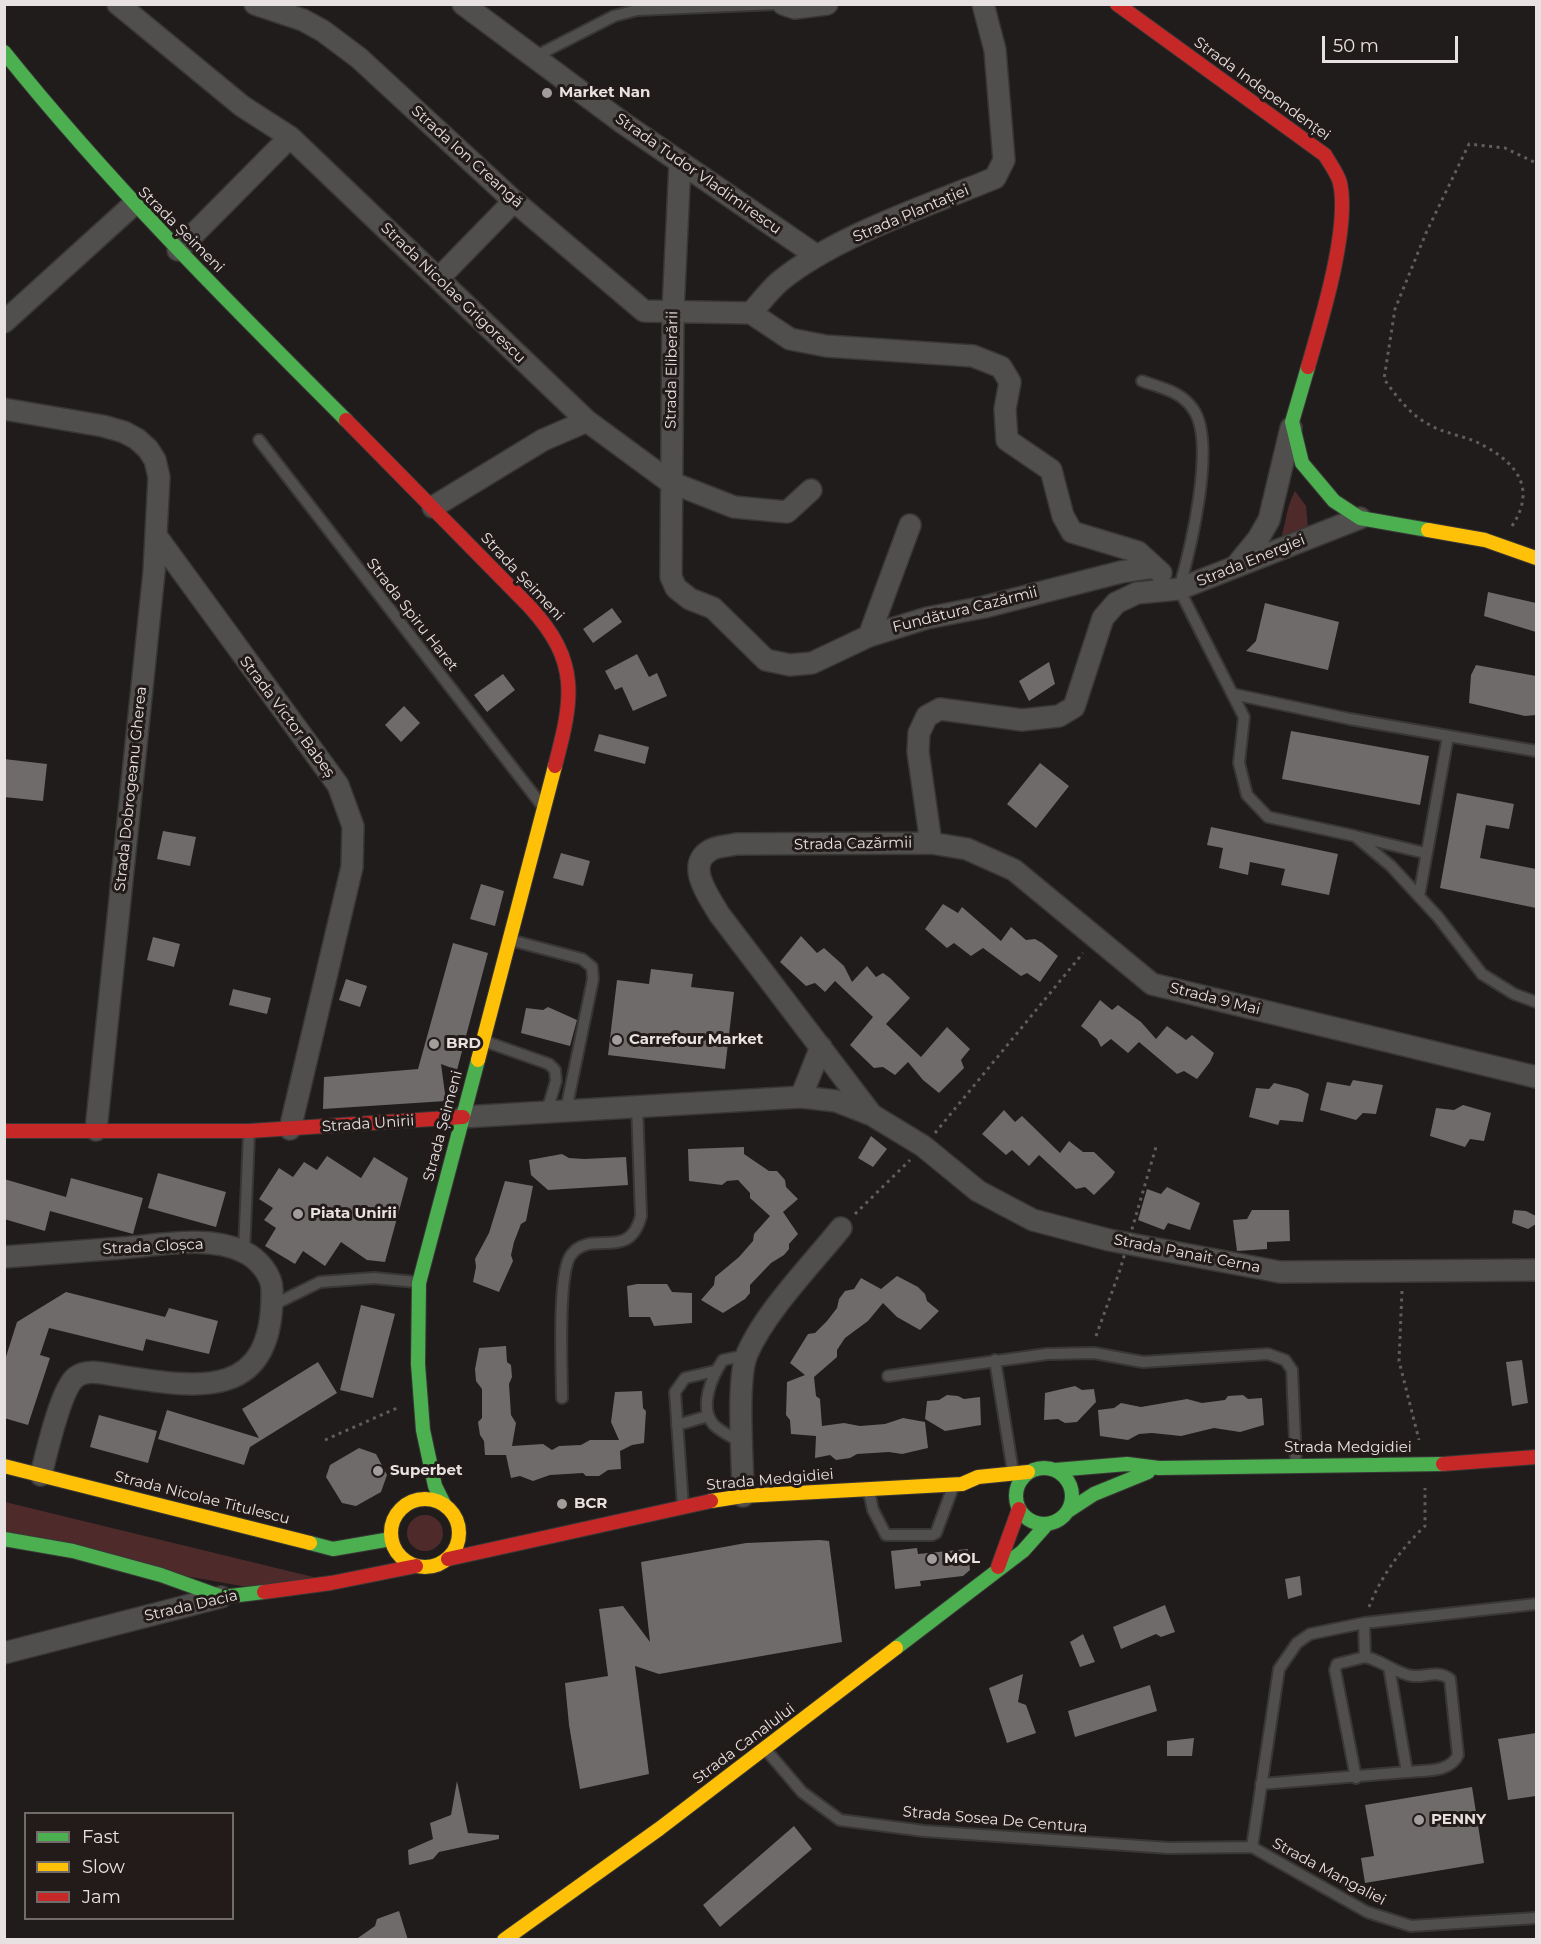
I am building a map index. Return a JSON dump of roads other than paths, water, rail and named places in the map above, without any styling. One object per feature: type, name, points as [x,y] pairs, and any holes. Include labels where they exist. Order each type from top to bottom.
[{"type":"main road","name":"Strada Independenței","points":[[1117,4],[1325,155],[1340,182],[1343,211],[1325,308],[1292,422],[1296,447],[1308,470],[1334,501],[1360,518]]},
{"type":"main road","name":"Strada Șeimeni","points":[[4,51],[54,116],[133,205],[434,507],[535,614],[555,638],[566,662],[570,689],[568,717],[419,1283],[416,1313],[420,1397],[427,1466],[434,1488],[444,1504]]},
{"type":"main road","points":[[1360,518],[1497,543],[1536,558]]},
{"type":"main road","name":"Strada Unirii","points":[[4,1131],[249,1131],[463,1117]]},
{"type":"main road","name":"Strada Medgidiei","points":[[1055,1470],[1127,1464],[1159,1468],[1425,1465],[1536,1457]]},
{"type":"main road","name":"Strada Nicolae Titulescu","points":[[4,1466],[333,1549],[391,1539]]},
{"type":"main road","name":"Strada Șeimeni","points":[[407,1504],[418,1492],[427,1466]]},
{"type":"main road","points":[[997,1500],[1018,1508],[1031,1521],[1047,1524],[1062,1517],[1068,1511],[1071,1503],[1071,1487],[1062,1474],[1055,1470],[1041,1468],[1020,1478],[1018,1508]]},
{"type":"main road","name":"Strada Medgidiei","points":[[1068,1511],[1095,1494],[1159,1468]]},
{"type":"main road","name":"Strada Medgidiei","points":[[448,1559],[683,1506],[742,1496],[958,1484],[978,1477],[1020,1478]]},
{"type":"main road","points":[[958,1484],[976,1493]]},
{"type":"main road","points":[[456,1517],[459,1539],[448,1559],[428,1568],[416,1566],[400,1556],[391,1539],[394,1519],[407,1504],[425,1498],[444,1504],[456,1517],[470,1526]]},
{"type":"main road","name":"Strada Canalului","points":[[998,1567],[1018,1508]]},
{"type":"main road","name":"Strada Canalului","points":[[504,1940],[659,1829],[765,1749],[978,1586],[998,1567],[1012,1562],[1034,1543],[1047,1524]]},
{"type":"main road","points":[[485,1535],[513,1545]]},
{"type":"main road","points":[[4,1539],[73,1551],[161,1575],[222,1597]]},
{"type":"main road","name":"Strada Dacia","points":[[222,1597],[331,1583],[416,1566]]},
{"type":"street","name":"Strada Nicolae Grigorescu","points":[[118,4],[242,106],[290,137],[586,421],[670,482],[734,507],[788,512],[812,490]]},
{"type":"street","name":"Strada Ion Creangă","points":[[255,4],[303,20],[335,39],[359,58],[514,201],[644,311],[673,312]]},
{"type":"street","name":"Strada Tudor Vladimirescu","points":[[463,4],[680,163],[818,256]]},
{"type":"street","points":[[783,4],[795,8],[827,4]]},
{"type":"street","name":"Strada Plantației","points":[[751,313],[779,283],[818,256],[893,220],[995,178],[1004,160],[995,50],[983,4]]},
{"type":"street","points":[[178,250],[290,137]]},
{"type":"street","name":"Strada Eliberării","points":[[671,577],[673,312],[680,163]]},
{"type":"street","points":[[439,278],[514,201]]},
{"type":"street","points":[[4,322],[133,205]]},
{"type":"street","points":[[673,312],[751,313]]},
{"type":"street","name":"Strada Energiei","points":[[751,313],[789,339],[826,346],[973,356],[1001,367],[1010,382],[1005,409],[1006,440],[1051,470],[1063,516],[1072,532],[1138,552],[1179,589],[1231,571],[1276,550],[1360,518]]},
{"type":"street","name":"Strada Dobrogeanu Gherea","points":[[4,410],[103,426],[137,438],[155,460],[159,477],[157,537],[96,1130]]},
{"type":"street","points":[[434,507],[543,440],[586,421]]},
{"type":"street","points":[[1231,571],[1258,539],[1269,520],[1292,422]]},
{"type":"street","points":[[869,636],[910,525]]},
{"type":"street","name":"Strada Victor Babeș","points":[[157,537],[338,785],[353,826],[352,867],[290,1129]]},
{"type":"street","name":"Fundătura Cazărmii","points":[[671,577],[676,588],[690,599],[713,608],[730,622],[753,649],[766,660],[778,663],[812,663],[869,636],[927,618],[1154,567]]},
{"type":"street","name":"Strada Cazărmii","points":[[872,1115],[719,914],[698,871],[703,858],[709,850],[736,844],[931,843],[918,752],[919,733],[927,716],[940,709],[1022,720],[1059,716],[1074,707],[1103,618],[1116,603],[1137,593],[1179,589]]},
{"type":"street","name":"Strada 9 Mai","points":[[931,843],[967,849],[1014,870],[1152,984],[1536,1077]]},
{"type":"street","points":[[801,1097],[821,1047]]},
{"type":"street","name":"Strada Unirii","points":[[463,1117],[801,1097],[836,1101],[872,1115]]},
{"type":"street","name":"Strada Panait Cerna","points":[[872,1115],[923,1146],[978,1191],[1033,1220],[1109,1240],[1280,1272],[1536,1270]]},
{"type":"street","points":[[742,1496],[742,1382],[747,1355],[763,1326],[841,1228]]},
{"type":"street","name":"Strada Cloșca","points":[[4,1257],[183,1244],[222,1245],[244,1252],[264,1268],[272,1285],[273,1305],[268,1340],[255,1360],[239,1376],[207,1385],[173,1384],[89,1371],[75,1377],[66,1389],[41,1475]]},
{"type":"street","name":"Strada Dacia","points":[[4,1653],[222,1597]]},
{"type":"lane","points":[[534,57],[614,16],[637,10],[776,4]]},
{"type":"lane","points":[[1142,381],[1179,393],[1193,408],[1200,421],[1203,446],[1192,544],[1179,589],[1244,717],[1239,763],[1247,795],[1268,817],[1425,853]]},
{"type":"lane","name":"Strada Spiru Haret","points":[[259,440],[543,808]]},
{"type":"lane","points":[[1233,694],[1536,751]]},
{"type":"lane","points":[[1419,896],[1448,736]]},
{"type":"lane","points":[[1356,836],[1391,866],[1419,896],[1482,974],[1514,994],[1536,1002]]},
{"type":"lane","points":[[509,940],[582,959],[591,968],[593,979],[556,1111]]},
{"type":"lane","points":[[483,1040],[549,1064],[555,1070],[556,1111]]},
{"type":"lane","points":[[562,1398],[563,1293],[566,1264],[571,1253],[582,1247],[630,1239],[638,1231],[642,1216],[637,1106]]},
{"type":"lane","points":[[244,1252],[249,1131]]},
{"type":"lane","points":[[273,1305],[320,1282],[374,1278],[419,1283]]},
{"type":"lane","points":[[888,1376],[1047,1354],[1094,1353],[1143,1362],[1268,1354],[1285,1360],[1292,1370],[1296,1465]]},
{"type":"lane","points":[[742,1443],[715,1426],[708,1416],[707,1396],[715,1371],[723,1360],[747,1355]]},
{"type":"lane","points":[[995,1360],[1020,1478]]},
{"type":"lane","points":[[683,1506],[675,1392],[678,1384],[685,1378],[715,1371]]},
{"type":"lane","points":[[677,1425],[708,1416]]},
{"type":"lane","points":[[868,1489],[873,1510],[886,1535],[932,1535],[936,1533],[958,1484]]},
{"type":"lane","points":[[1252,1847],[1279,1669],[1297,1643],[1310,1634],[1364,1623],[1536,1604]]},
{"type":"lane","points":[[1364,1623],[1365,1657]]},
{"type":"lane","points":[[1260,1784],[1356,1778],[1448,1767],[1455,1763],[1458,1755],[1450,1679],[1440,1674],[1413,1676],[1389,1667],[1378,1659],[1365,1657],[1344,1660],[1337,1664],[1335,1670],[1356,1778]]},
{"type":"lane","points":[[1389,1667],[1407,1772]]},
{"type":"lane","name":"Strada Sosea De Centura","points":[[765,1749],[802,1792],[840,1820],[924,1831],[1157,1847],[1252,1847]]},
{"type":"lane","name":"Strada Mangaliei","points":[[1252,1847],[1385,1919],[1411,1926],[1536,1917]]},
{"type":"place","name":"Market Nan","points":[[547,93]]},
{"type":"place","name":"Carrefour Market","points":[[617,1040]]},
{"type":"place","name":"BRD","points":[[434,1044]]},
{"type":"place","name":"Piata Unirii","points":[[298,1214]]},
{"type":"place","name":"Superbet","points":[[378,1471]]},
{"type":"place","name":"BCR","points":[[562,1504]]},
{"type":"place","name":"MOL","points":[[932,1559]]},
{"type":"place","name":"PENNY","points":[[1419,1820]]}]
